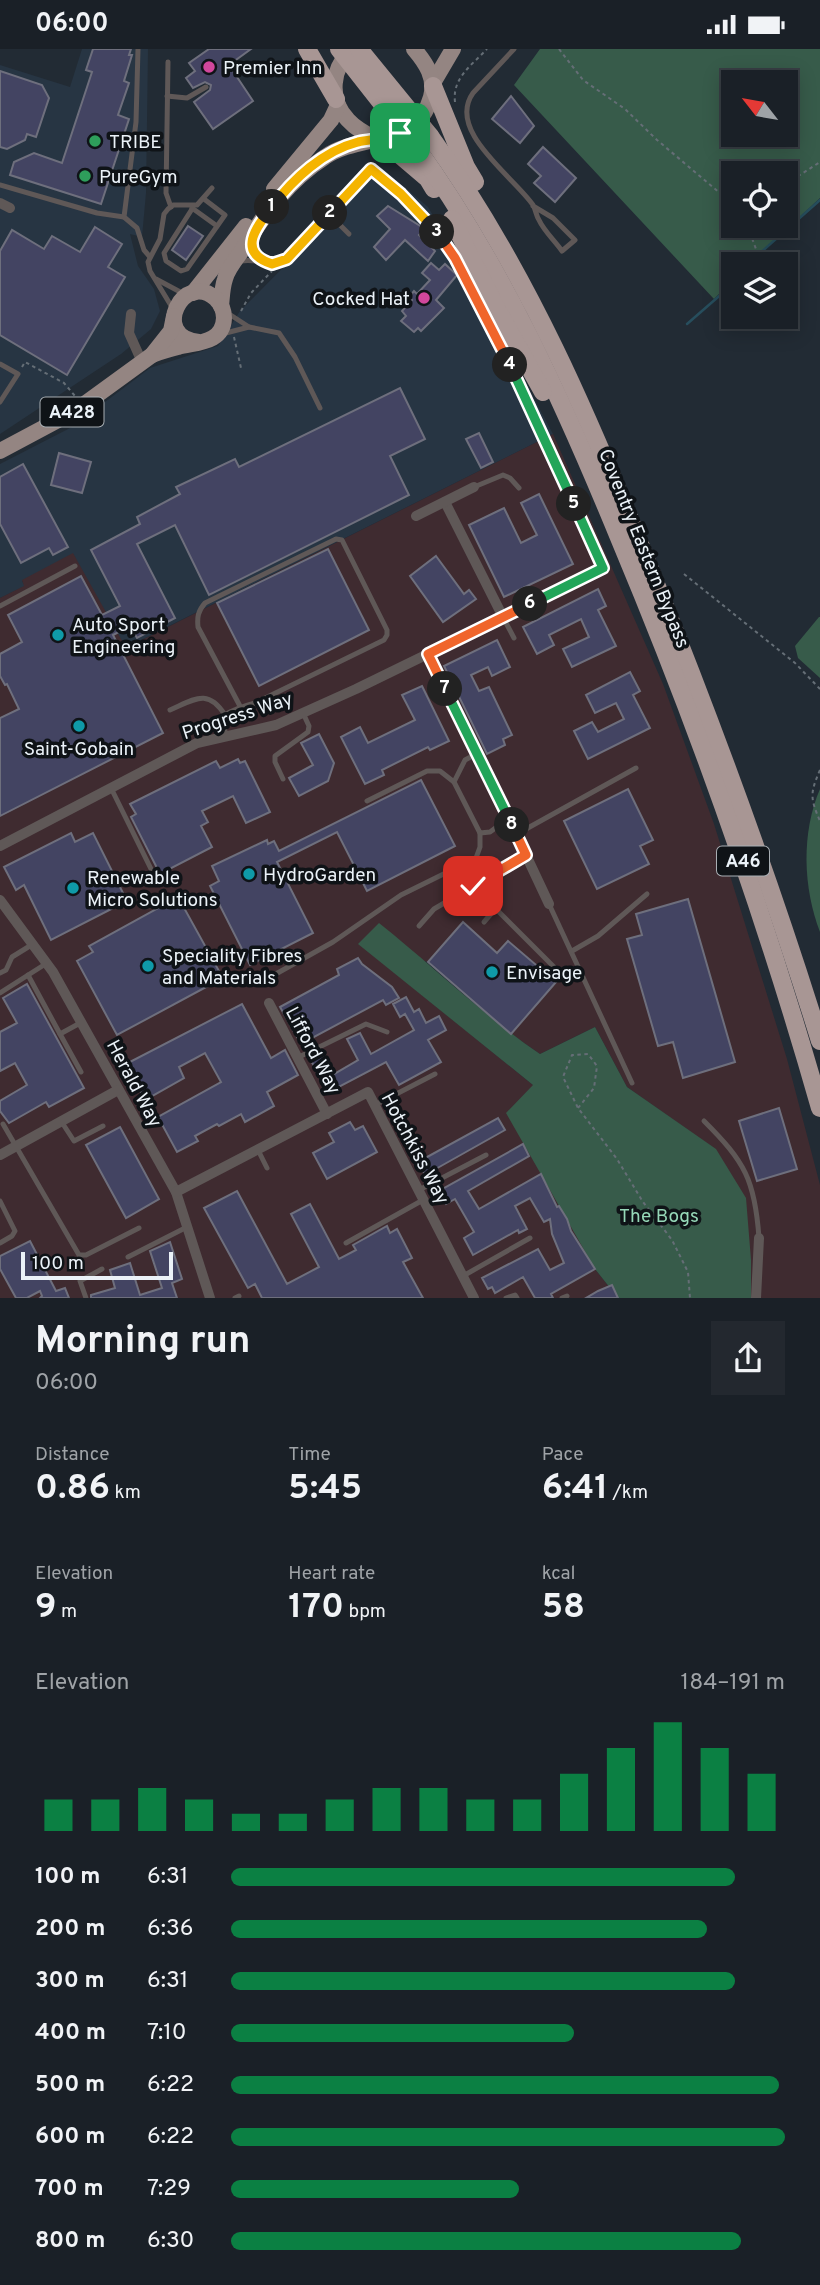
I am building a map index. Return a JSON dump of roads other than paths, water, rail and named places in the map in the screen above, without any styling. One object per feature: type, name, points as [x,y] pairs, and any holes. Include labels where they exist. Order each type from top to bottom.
[{"type":"highway","points":[[307,49],[337,102]]},
{"type":"highway","name":"Coventry Eastern Bypass","points":[[339,49],[423,142],[462,180],[556,348],[655,581],[727,762],[778,908],[820,1041]]},
{"type":"highway","name":"Coventry Eastern Bypass","points":[[359,49],[423,142],[445,187],[500,281],[576,437],[653,619],[747,875],[820,1108]]},
{"type":"highway","points":[[433,84],[466,167],[564,345],[629,495],[655,581]]},
{"type":"highway","points":[[378,139],[428,179],[452,218],[495,306],[574,452],[613,548],[653,619]]},
{"type":"main road","points":[[353,49],[340,64],[336,76],[337,102],[331,120],[190,294],[178,303],[174,314],[175,326],[188,340],[199,342],[215,336],[222,327],[225,278],[234,262],[253,241],[276,201],[327,155],[355,143],[378,139],[409,128],[423,114],[430,100],[433,84],[453,49]]},
{"type":"main road","points":[[414,49],[424,61],[433,84]]},
{"type":"main road","points":[[337,102],[350,123],[378,139]]},
{"type":"main road","points":[[190,294],[208,294],[222,308]]},
{"type":"main road","name":"A428","points":[[0,451],[75,411],[147,358],[171,331],[174,314]]},
{"type":"main road","name":"A428","points":[[147,358],[199,342]]},
{"type":"street","points":[[0,203],[10,208]]},
{"type":"street","points":[[131,314],[130,334],[147,358]]},
{"type":"street","points":[[416,516],[474,487]]},
{"type":"street","points":[[444,502],[503,617]]},
{"type":"street","name":"Progress Way","points":[[0,846],[197,743],[276,725],[526,606]]},
{"type":"street","points":[[428,654],[550,904]]},
{"type":"street","name":"Herald Way","points":[[0,900],[47,963],[176,1192],[211,1298]]},
{"type":"street","name":"Lifford Way","points":[[269,1003],[327,1114]]},
{"type":"street","points":[[0,1155],[118,1090]]},
{"type":"street","name":"Hotchkiss Way","points":[[176,1192],[368,1093],[474,1298]]},
{"type":"street","points":[[756,1298],[759,1238]]},
{"type":"lane","points":[[124,217],[136,122],[138,49]]},
{"type":"lane","points":[[514,49],[473,93],[466,111],[481,148],[533,206],[553,218],[575,240],[562,251],[539,222],[533,206]]},
{"type":"lane","points":[[167,62],[166,193],[171,207]]},
{"type":"lane","points":[[167,96],[187,98],[205,87]]},
{"type":"lane","points":[[234,262],[248,259],[280,263],[287,259],[371,169],[431,224],[455,258],[523,389],[603,568],[526,606]]},
{"type":"lane","points":[[0,185],[97,213],[124,217],[137,228],[144,250],[150,257]]},
{"type":"lane","points":[[204,199],[225,215],[187,269],[178,270],[166,261],[164,253],[193,207],[204,199],[212,188]]},
{"type":"lane","points":[[174,314],[150,271],[150,257],[160,239],[164,214],[178,204],[193,207],[217,226]]},
{"type":"lane","points":[[329,214],[349,234]]},
{"type":"lane","points":[[258,256],[264,261]]},
{"type":"lane","points":[[156,279],[190,294]]},
{"type":"lane","points":[[222,308],[249,327],[279,333],[320,408]]},
{"type":"lane","points":[[215,336],[249,327]]},
{"type":"lane","points":[[0,364],[18,374],[0,403]]},
{"type":"lane","points":[[474,487],[503,475],[519,488]]},
{"type":"lane","points":[[225,715],[255,703],[384,640],[387,630],[342,540],[336,539],[205,603],[200,609],[198,627],[240,708]]},
{"type":"lane","points":[[0,606],[75,566]]},
{"type":"lane","points":[[503,617],[514,638]]},
{"type":"lane","points":[[170,710],[191,700],[210,698],[225,715],[223,723],[226,735]]},
{"type":"lane","points":[[283,779],[275,756],[308,732],[309,726],[303,713]]},
{"type":"lane","points":[[454,782],[465,760],[478,753]]},
{"type":"lane","points":[[517,834],[636,768]]},
{"type":"lane","points":[[274,975],[334,942],[401,895],[476,858],[481,847],[480,833],[454,782],[440,771],[427,771],[367,801]]},
{"type":"lane","points":[[111,788],[154,875]]},
{"type":"lane","points":[[480,833],[490,832],[509,818]]},
{"type":"lane","points":[[419,926],[434,909],[526,855]]},
{"type":"lane","points":[[473,886],[563,976]]},
{"type":"lane","points":[[572,950],[598,936],[647,894]]},
{"type":"lane","points":[[550,904],[632,1083]]},
{"type":"lane","points":[[484,922],[495,908]]},
{"type":"lane","points":[[0,973],[6,970],[12,957],[33,944]]},
{"type":"lane","points":[[0,993],[47,963]]},
{"type":"lane","points":[[28,975],[81,1072]]},
{"type":"lane","points":[[60,1034],[82,1022]]},
{"type":"lane","points":[[298,1058],[366,1024],[387,1032]]},
{"type":"lane","points":[[375,1105],[435,1074]]},
{"type":"lane","points":[[61,1121],[74,1141],[103,1126]]},
{"type":"lane","points":[[704,1121],[729,1145],[746,1171],[757,1203],[759,1238]]},
{"type":"lane","points":[[3,1124],[79,1255],[86,1255],[139,1228]]},
{"type":"lane","points":[[258,1150],[267,1168]]},
{"type":"lane","points":[[346,1243],[486,1155]]},
{"type":"lane","points":[[0,1201],[15,1231],[0,1243]]},
{"type":"lane","points":[[128,1257],[187,1227]]},
{"type":"lane","points":[[463,1276],[530,1238]]},
{"type":"lane","points":[[86,1298],[80,1281],[102,1269]]},
{"type":"lane","points":[[506,1298],[515,1295],[517,1298]]},
{"type":"waterway","points":[[761,252],[820,200]]},
{"type":"waterway","points":[[687,324],[721,294]]},
{"type":"place","name":"Premier Inn","points":[[209,67]]},
{"type":"place","name":"TRIBE","points":[[95,141]]},
{"type":"place","name":"PureGym","points":[[85,176]]},
{"type":"place","name":"Cocked Hat","points":[[424,298]]},
{"type":"place","name":"Auto Sport Engineering","points":[[58,635]]},
{"type":"place","name":"Saint-Gobain","points":[[79,726]]},
{"type":"place","name":"HydroGarden","points":[[249,874]]},
{"type":"place","name":"Renewable Micro Solutions","points":[[73,888]]},
{"type":"place","name":"Speciality Fibres and Materials","points":[[148,966]]},
{"type":"place","name":"Envisage","points":[[492,972]]},
{"type":"park label","name":"The Bogs","points":[[659,1215]]}]
